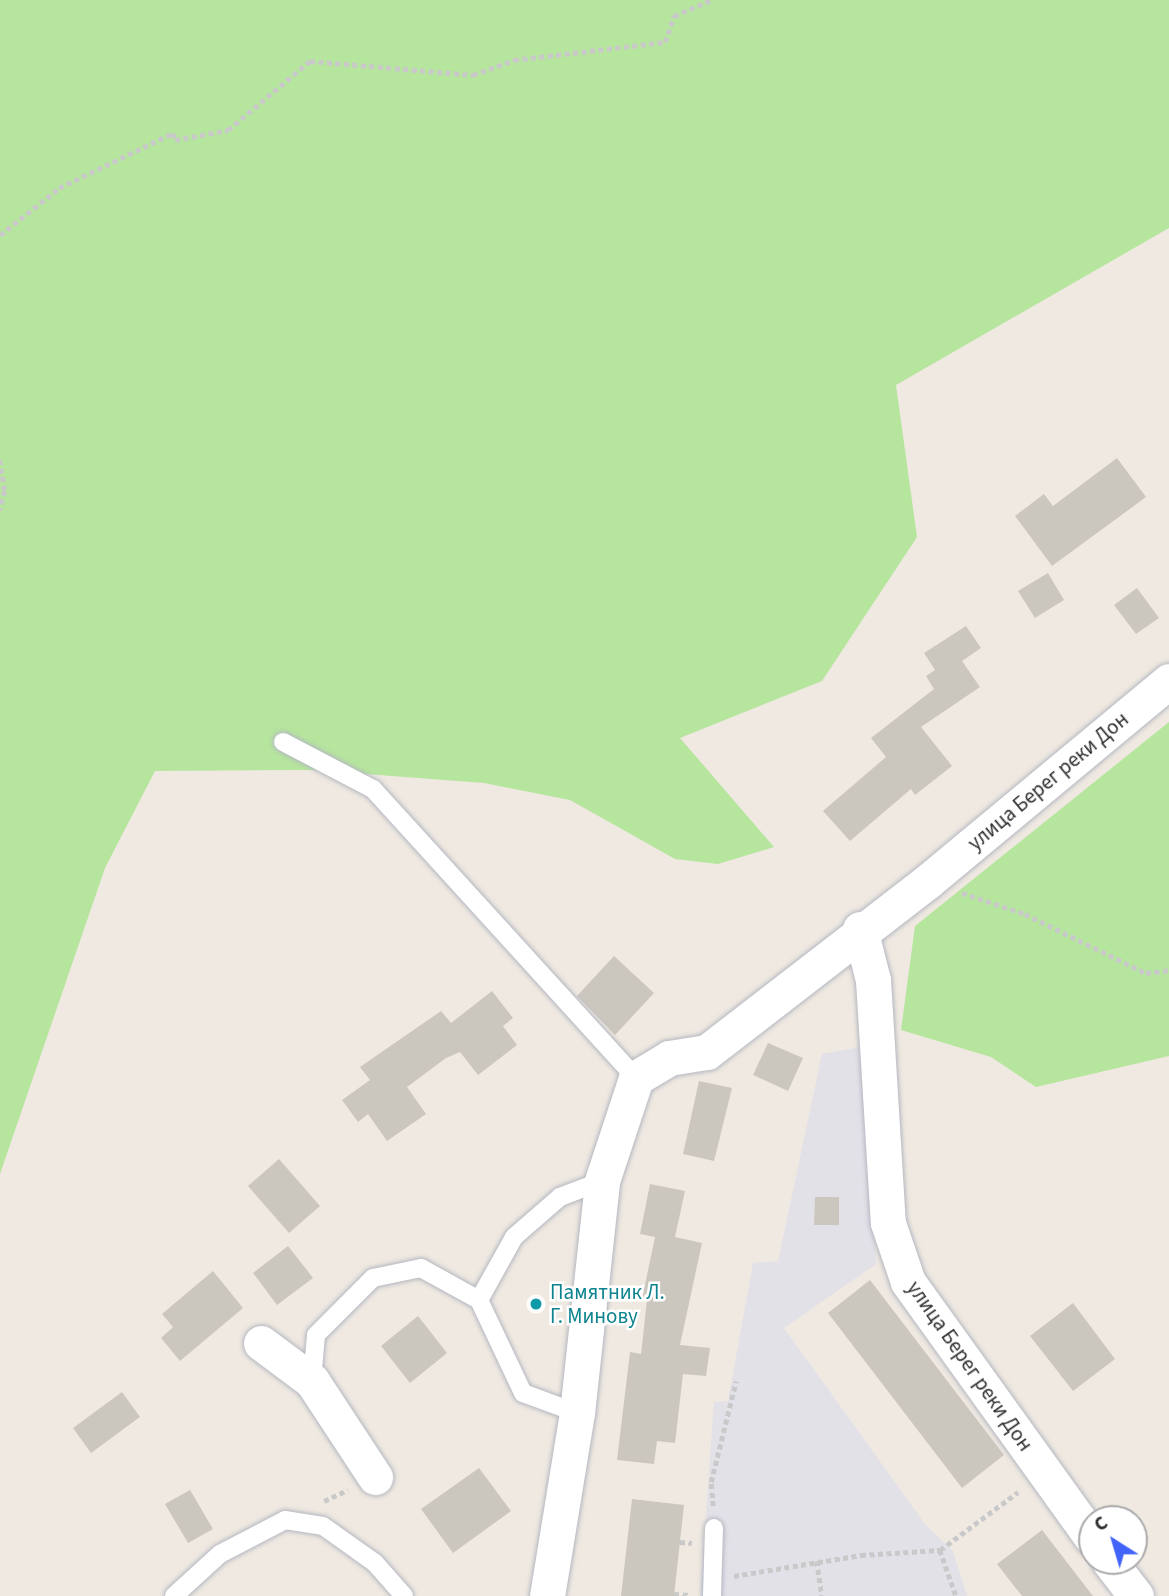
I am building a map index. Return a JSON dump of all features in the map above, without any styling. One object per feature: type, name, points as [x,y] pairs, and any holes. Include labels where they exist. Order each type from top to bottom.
[{"type":"street","name":"улица Берег реки Дон","points":[[636,1077],[669,1058],[707,1052],[860,929],[928,881],[1169,681]]},
{"type":"street","name":"улица Берег реки Дон","points":[[860,929],[873,980],[888,1223],[908,1282],[1078,1518]]},
{"type":"street","points":[[547,1596],[576,1413],[603,1181],[636,1077]]},
{"type":"street","points":[[261,1343],[312,1381],[375,1477]]},
{"type":"street","points":[[1120,1575],[1136,1596]]},
{"type":"lane","points":[[284,743],[373,789],[636,1077]]},
{"type":"lane","points":[[479,1300],[514,1237],[560,1197],[603,1181]]},
{"type":"lane","points":[[312,1381],[316,1335],[373,1278],[421,1268],[479,1300],[523,1394],[576,1413]]},
{"type":"lane","points":[[174,1596],[220,1554],[285,1520],[323,1526],[374,1563],[404,1596]]},
{"type":"lane","points":[[712,1589],[714,1528]]},
{"type":"path","points":[[0,235],[59,188],[173,133],[175,140],[229,130],[310,61],[473,75],[514,60],[665,42],[674,16],[712,0]]},
{"type":"path","points":[[0,460],[5,491],[0,510]]},
{"type":"path","points":[[928,881],[1024,914],[1146,973],[1169,970]]},
{"type":"path","points":[[714,1528],[711,1482],[736,1381]]},
{"type":"path","points":[[712,1589],[817,1561],[940,1550],[1047,1474]]},
{"type":"path","points":[[285,1520],[375,1477]]},
{"type":"path","points":[[940,1550],[956,1596]]},
{"type":"path","points":[[817,1561],[822,1596]]},
{"type":"shaded area","points":[[865,1046],[876,1264],[784,1328],[925,1524],[953,1551],[967,1596],[700,1596],[714,1402],[728,1401],[753,1263],[778,1261],[822,1054]]},
{"type":"green space","points":[[0,0],[1169,0],[1169,228],[896,385],[917,537],[822,681],[680,738],[774,847],[718,864],[675,859],[570,800],[484,783],[313,770],[155,771],[105,868],[0,1174]]},
{"type":"green space","points":[[1169,722],[1169,1056],[1036,1087],[991,1057],[901,1030],[915,926]]},
{"type":"building","points":[[1117,458],[1146,497],[1052,566],[1015,516],[1044,494],[1053,506]]},
{"type":"building","points":[[1048,573],[1064,600],[1035,618],[1018,591]]},
{"type":"building","points":[[1137,588],[1159,618],[1136,634],[1114,605]]},
{"type":"building","points":[[966,626],[981,648],[962,661],[980,687],[921,727],[952,766],[915,795],[911,789],[850,841],[823,811],[886,757],[871,738],[934,689],[926,676],[935,670],[924,653]]},
{"type":"building","points":[[614,956],[654,993],[615,1035],[577,996]]},
{"type":"building","points":[[492,991],[513,1018],[503,1026],[517,1045],[478,1075],[460,1052],[446,1058],[407,1087],[426,1114],[387,1141],[368,1114],[358,1122],[342,1100],[370,1080],[360,1067],[441,1011],[451,1023]]},
{"type":"building","points":[[768,1043],[803,1058],[788,1091],[753,1075]]},
{"type":"building","points":[[699,1081],[732,1088],[714,1161],[683,1154]]},
{"type":"building","points":[[279,1159],[320,1206],[289,1233],[248,1186]]},
{"type":"building","points":[[650,1184],[685,1191],[675,1237],[702,1243],[680,1345],[710,1348],[706,1376],[683,1374],[675,1443],[657,1441],[654,1464],[617,1460],[630,1352],[641,1354],[647,1300],[642,1299],[655,1237],[640,1234]]},
{"type":"building","points":[[815,1197],[839,1197],[839,1225],[814,1225]]},
{"type":"building","points":[[288,1246],[313,1278],[277,1305],[253,1273]]},
{"type":"building","points":[[213,1271],[243,1308],[180,1361],[161,1338],[173,1327],[162,1314]]},
{"type":"building","points":[[870,1280],[1004,1455],[962,1488],[828,1313]]},
{"type":"building","points":[[1073,1303],[1115,1359],[1073,1391],[1030,1336]]},
{"type":"building","points":[[418,1316],[447,1353],[410,1383],[381,1346]]},
{"type":"building","points":[[122,1392],[140,1417],[91,1453],[73,1428]]},
{"type":"building","points":[[479,1468],[511,1511],[453,1553],[421,1509]]},
{"type":"building","points":[[190,1490],[213,1529],[188,1543],[165,1504]]},
{"type":"building","points":[[632,1499],[684,1505],[674,1596],[621,1596]]},
{"type":"building","points":[[1042,1530],[1093,1596],[1022,1596],[997,1564]]},
{"type":"place","name":"Памятник Л. Г. Минову","points":[[536,1304]]}]
